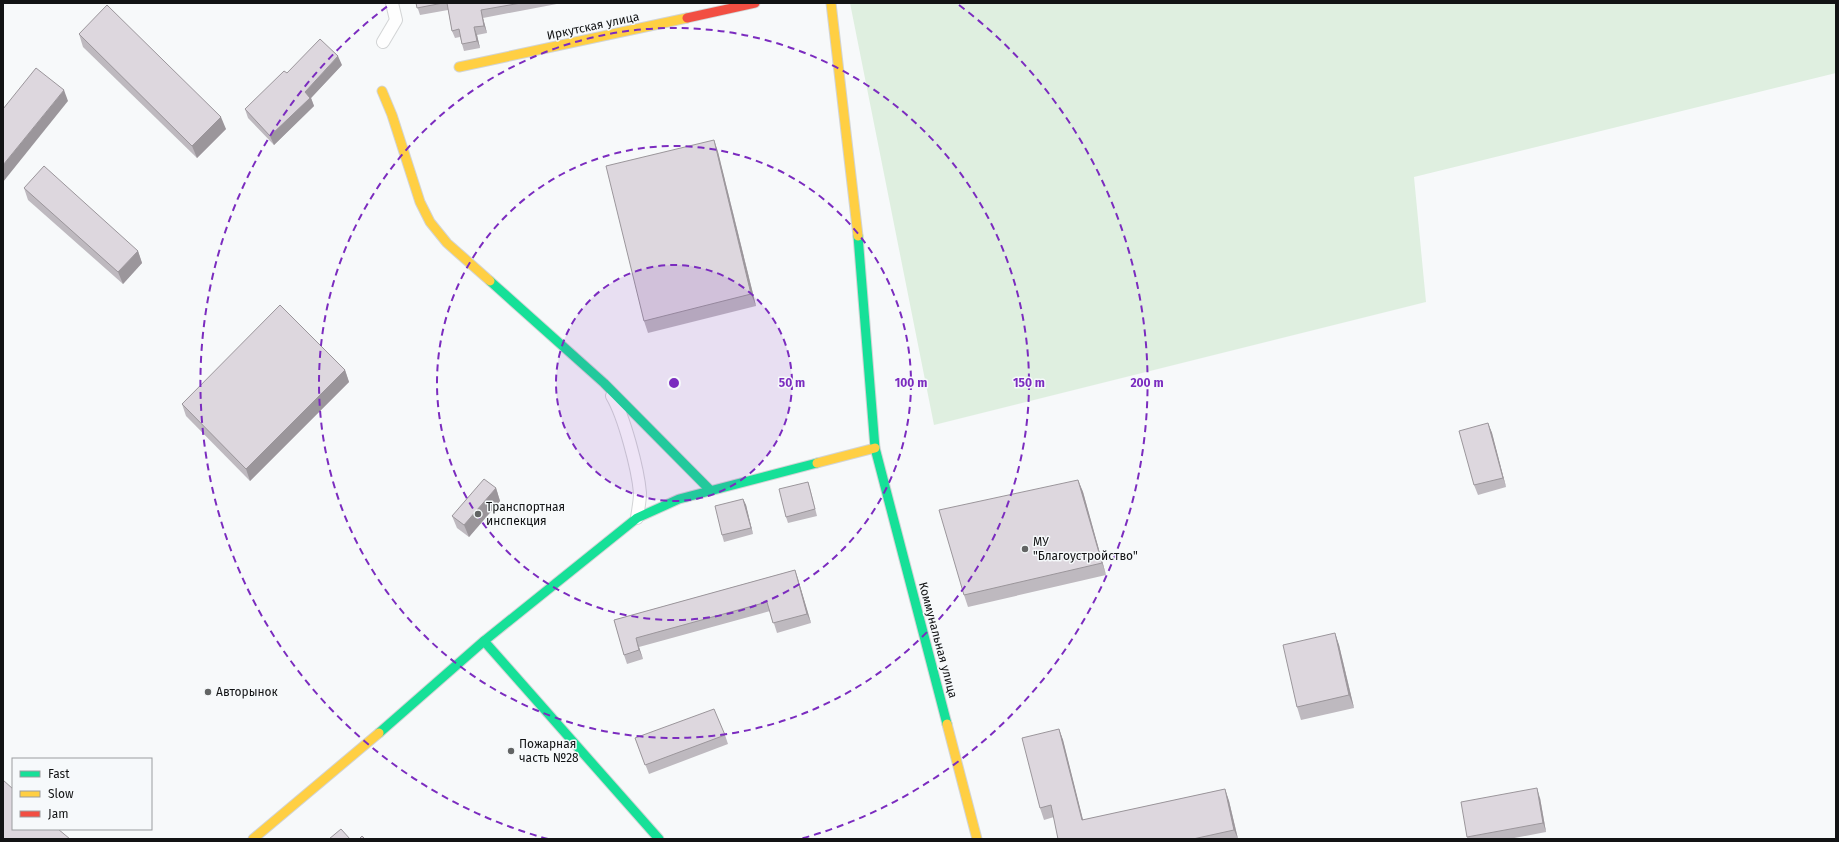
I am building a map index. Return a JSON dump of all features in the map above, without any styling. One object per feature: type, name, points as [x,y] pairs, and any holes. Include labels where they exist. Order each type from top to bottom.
[{"type":"street","points":[[383,42],[396,20],[392,3]]},
{"type":"street","name":"Иркутская улица","points":[[459,67],[756,3]]},
{"type":"street","name":"Коммунальная улица","points":[[831,3],[856,207],[875,448],[977,839]]},
{"type":"street","points":[[382,91],[392,115],[420,202],[430,222],[447,243],[604,383],[710,490]]},
{"type":"street","points":[[604,383],[622,416],[638,480],[640,495],[636,518]]},
{"type":"street","points":[[253,839],[484,641],[636,518],[679,499],[875,448]]},
{"type":"street","points":[[484,641],[659,839]]},
{"type":"green space","points":[[850,3],[1836,3],[1836,73],[1414,177],[1426,302],[934,425]]},
{"type":"building","points":[[416,3],[443,3],[417,8]]},
{"type":"building","points":[[447,3],[521,3],[481,10],[484,26],[474,27],[477,41],[462,44],[459,29],[452,31]]},
{"type":"building","points":[[107,5],[221,117],[192,146],[79,34]]},
{"type":"building","points":[[320,39],[338,56],[305,92],[310,98],[270,136],[245,109],[284,71],[287,73]]},
{"type":"building","points":[[36,68],[64,90],[3,165],[3,109]]},
{"type":"building","points":[[714,140],[751,294],[644,321],[606,166]]},
{"type":"building","points":[[44,166],[138,251],[118,272],[24,188]]},
{"type":"building","points":[[280,305],[345,370],[246,469],[182,404]]},
{"type":"building","points":[[1488,423],[1503,478],[1474,485],[1459,431]]},
{"type":"building","points":[[484,479],[496,488],[464,525],[452,516]]},
{"type":"building","name":"МУ \"Благоустройство\"","points":[[1078,480],[1102,563],[964,595],[939,510]]},
{"type":"building","points":[[808,482],[815,509],[786,517],[779,489]]},
{"type":"building","points":[[743,499],[751,528],[722,535],[715,506]]},
{"type":"building","points":[[795,570],[807,614],[773,623],[767,602],[636,638],[639,650],[624,655],[614,620]]},
{"type":"building","points":[[1335,633],[1349,695],[1297,707],[1283,645]]},
{"type":"building","points":[[714,709],[725,735],[645,765],[635,738]]},
{"type":"building","points":[[1059,729],[1082,820],[1225,789],[1234,830],[1193,839],[1058,839],[1051,805],[1040,808],[1022,738]]},
{"type":"building","points":[[3,780],[12,788],[12,830],[59,830],[70,839],[3,839]]},
{"type":"building","points":[[1537,788],[1543,823],[1467,837],[1461,802]]},
{"type":"building","points":[[341,829],[350,839],[329,839]]},
{"type":"traffic: fast","points":[[858,236],[875,448],[947,724]]},
{"type":"traffic: fast","points":[[490,281],[604,383],[710,490]]},
{"type":"traffic: fast","points":[[379,733],[484,641],[637,518],[679,499],[817,463]]},
{"type":"traffic: fast","points":[[484,641],[659,839]]},
{"type":"traffic: slow","points":[[831,3],[858,236]]},
{"type":"traffic: slow","points":[[459,67],[687,18]]},
{"type":"traffic: slow","points":[[382,91],[392,115],[420,202],[430,222],[447,243],[490,281]]},
{"type":"traffic: slow","points":[[817,463],[875,448]]},
{"type":"traffic: slow","points":[[947,724],[977,839]]},
{"type":"traffic: slow","points":[[253,839],[379,733]]},
{"type":"traffic: jam","points":[[687,18],[755,3]]},
{"type":"place","name":"Транспортная инспекция","points":[[478,514]]},
{"type":"place","name":"МУ \"Благоустройство\"","points":[[1025,549]]},
{"type":"place","name":"Авторынок","points":[[208,692]]},
{"type":"place","name":"Пожарная часть №28","points":[[511,751]]}]
